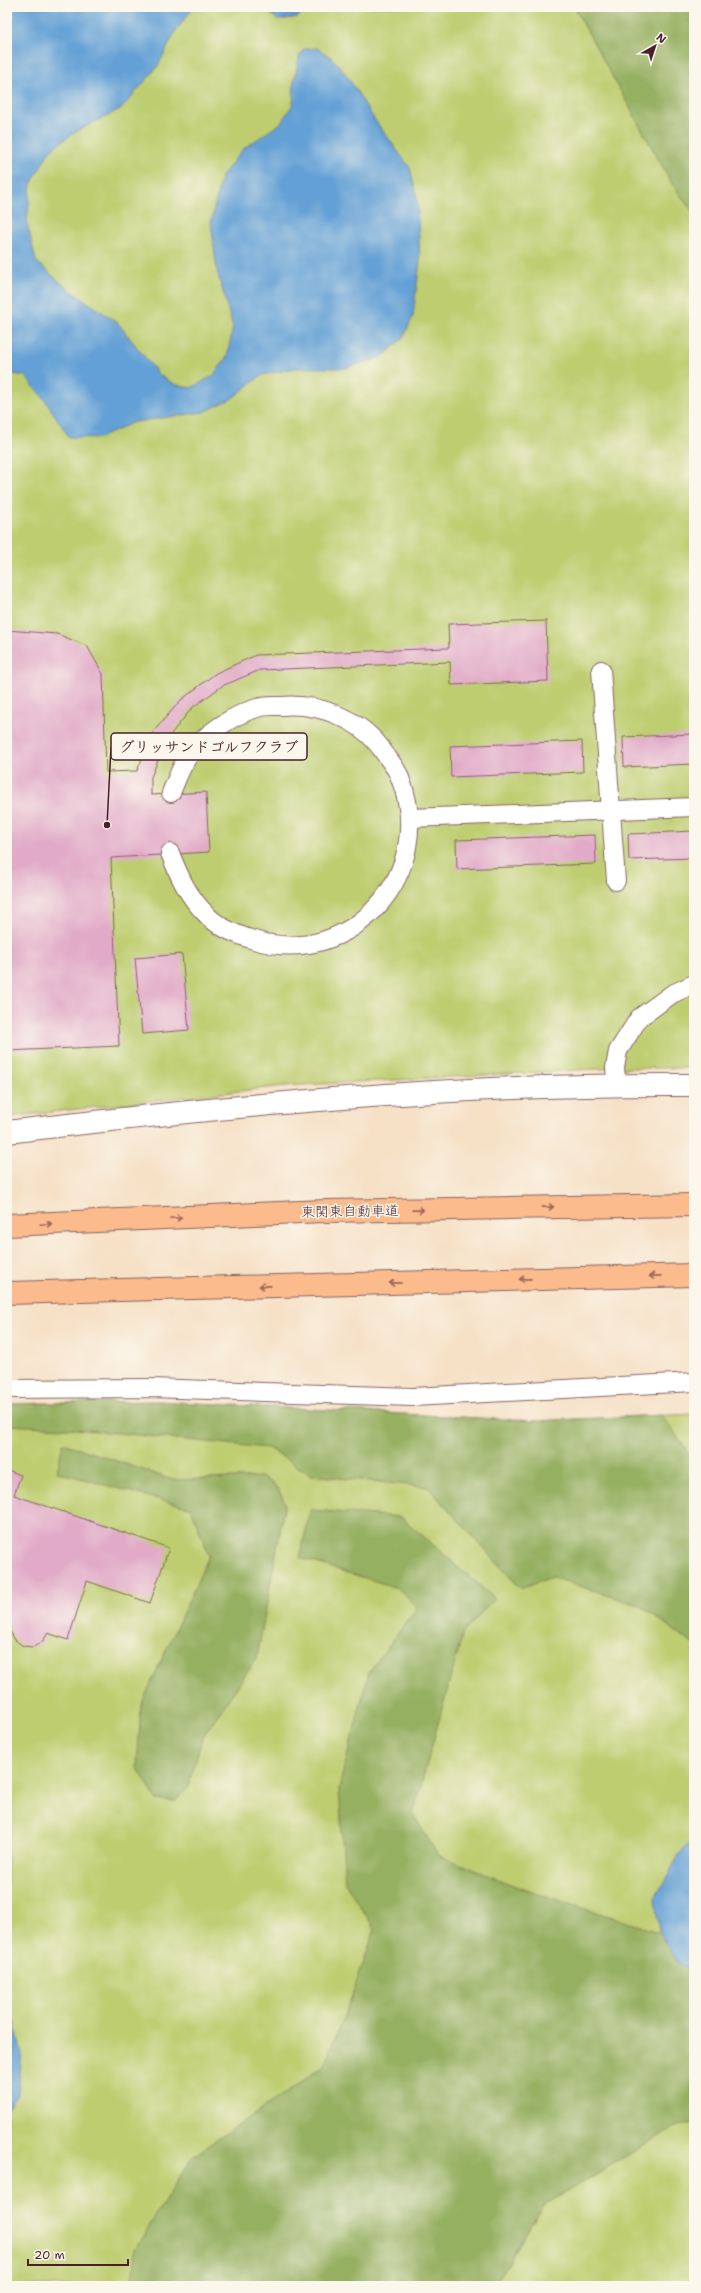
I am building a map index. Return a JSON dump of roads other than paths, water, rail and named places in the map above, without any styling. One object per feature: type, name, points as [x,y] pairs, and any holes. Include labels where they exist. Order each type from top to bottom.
[{"type":"highway","name":"東関東自動車道","points":[[7,1226],[324,1211],[694,1205]]},
{"type":"highway","points":[[7,1293],[694,1275]]},
{"type":"street","points":[[7,1132],[141,1116],[441,1091],[694,1085]]},
{"type":"lane","points":[[601,670],[616,882]]},
{"type":"lane","points":[[170,853],[184,887],[206,915],[236,935],[270,945],[306,946],[341,935],[370,915],[394,888],[406,854],[410,818],[400,777],[376,742],[342,716],[301,704],[258,707],[219,725],[189,755],[171,793]]},
{"type":"lane","points":[[410,818],[694,807]]},
{"type":"lane","points":[[617,1087],[615,1068],[618,1051],[639,1018],[672,994],[694,984]]},
{"type":"lane","points":[[7,1388],[150,1388],[413,1397],[694,1382]]},
{"type":"water","points":[[7,7],[194,7],[175,32],[158,66],[122,108],[77,131],[50,150],[31,184],[27,223],[36,261],[68,289],[117,322],[159,375],[174,384],[191,388],[213,376],[227,357],[233,327],[217,271],[211,223],[221,177],[243,149],[281,123],[293,104],[294,82],[299,57],[304,49],[317,48],[332,58],[346,74],[372,116],[410,168],[417,197],[420,261],[413,316],[404,337],[382,357],[346,368],[296,368],[262,375],[231,399],[204,412],[134,422],[100,438],[69,437],[45,400],[25,376],[7,373]]},
{"type":"water","points":[[262,7],[308,7],[298,17],[278,20]]},
{"type":"water","points":[[694,1838],[694,1972],[679,1965],[659,1932],[655,1898],[680,1853]]},
{"type":"water","points":[[7,2014],[14,2021],[22,2053],[18,2094],[7,2110]]},
{"type":"place","name":"グリッサンドゴルフクラブ","points":[[107,825]]}]
